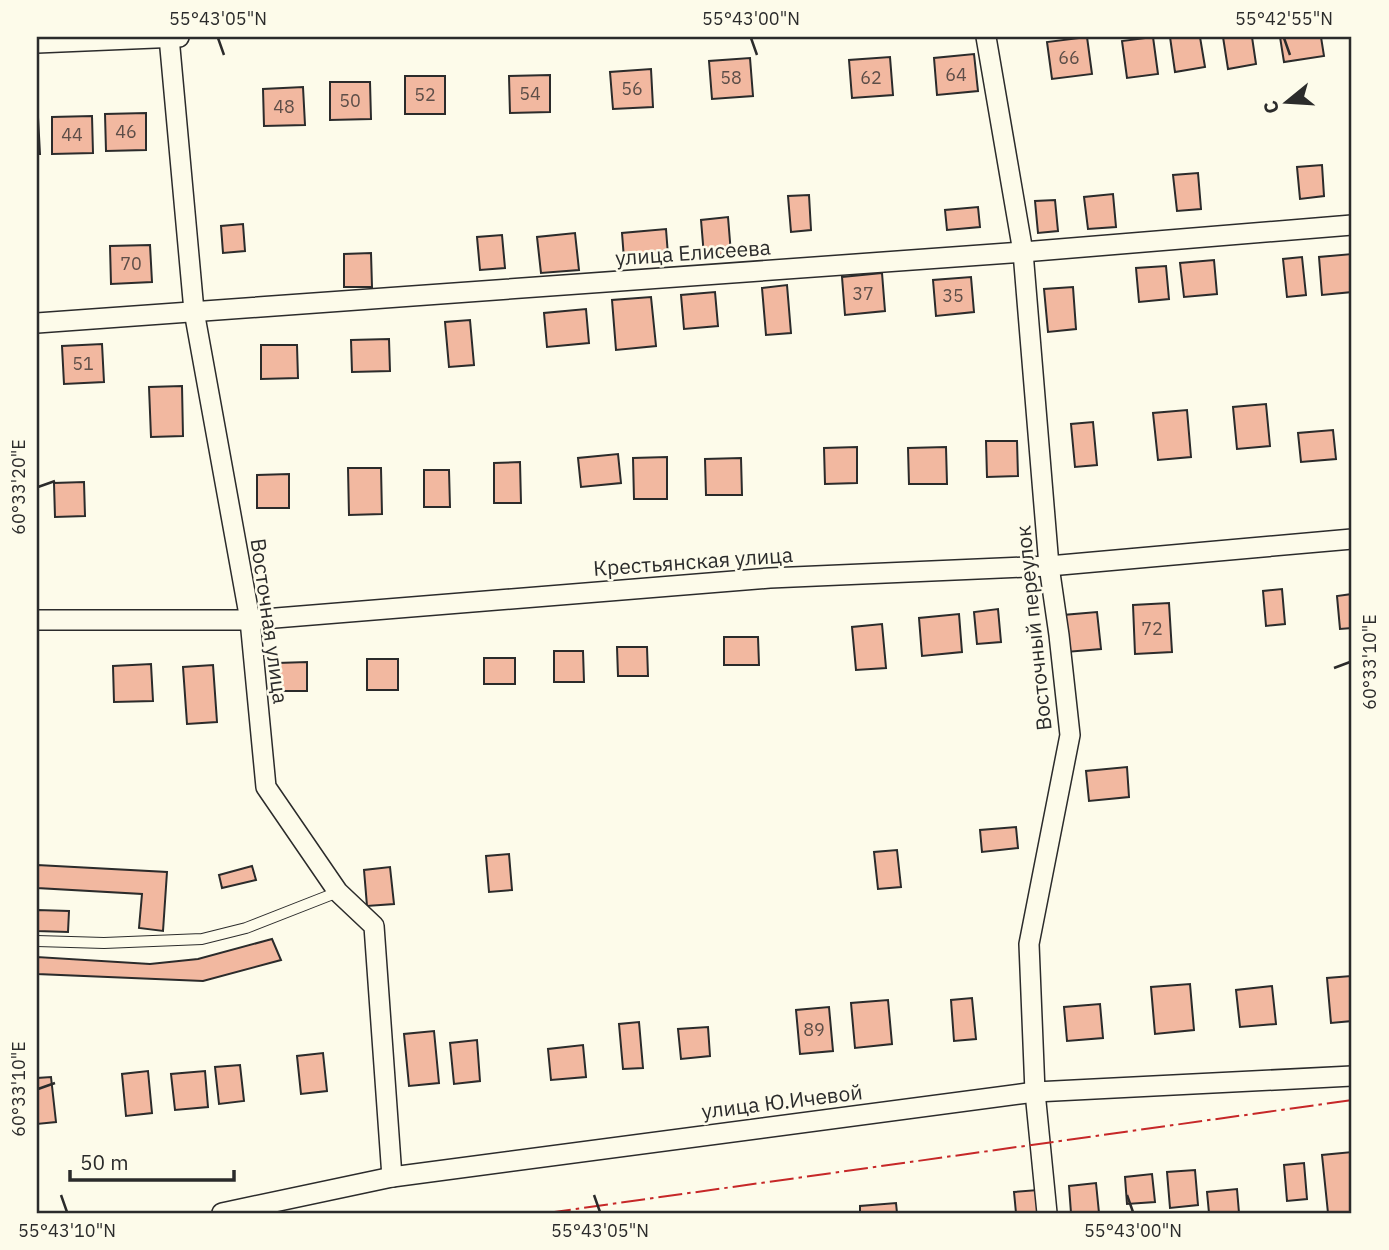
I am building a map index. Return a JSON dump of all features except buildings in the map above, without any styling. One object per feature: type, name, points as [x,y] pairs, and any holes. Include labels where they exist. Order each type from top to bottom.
[{"type":"street","name":"Восточная улица","points":[[169,37],[194,312],[250,620],[266,788],[338,892],[374,926],[392,1177]]},
{"type":"street","points":[[37,43],[179,37]]},
{"type":"street","name":"Восточный переулок","points":[[986,37],[1023,252],[1049,566],[1070,735],[1029,944],[1035,1091],[1047,1213]]},
{"type":"street","name":"улица Елисеева","points":[[37,323],[1023,252],[1352,225]]},
{"type":"street","name":"Крестьянская улица","points":[[37,620],[250,620],[770,578],[1049,566],[1352,539]]},
{"type":"street","name":"улица Ю.Ичевой","points":[[222,1213],[392,1177],[1035,1091],[1352,1076]]},
{"type":"lane","points":[[37,941],[104,943],[202,939],[246,928],[338,892]]},
{"type":"power","points":[[547,1213],[1352,1100]]}]
